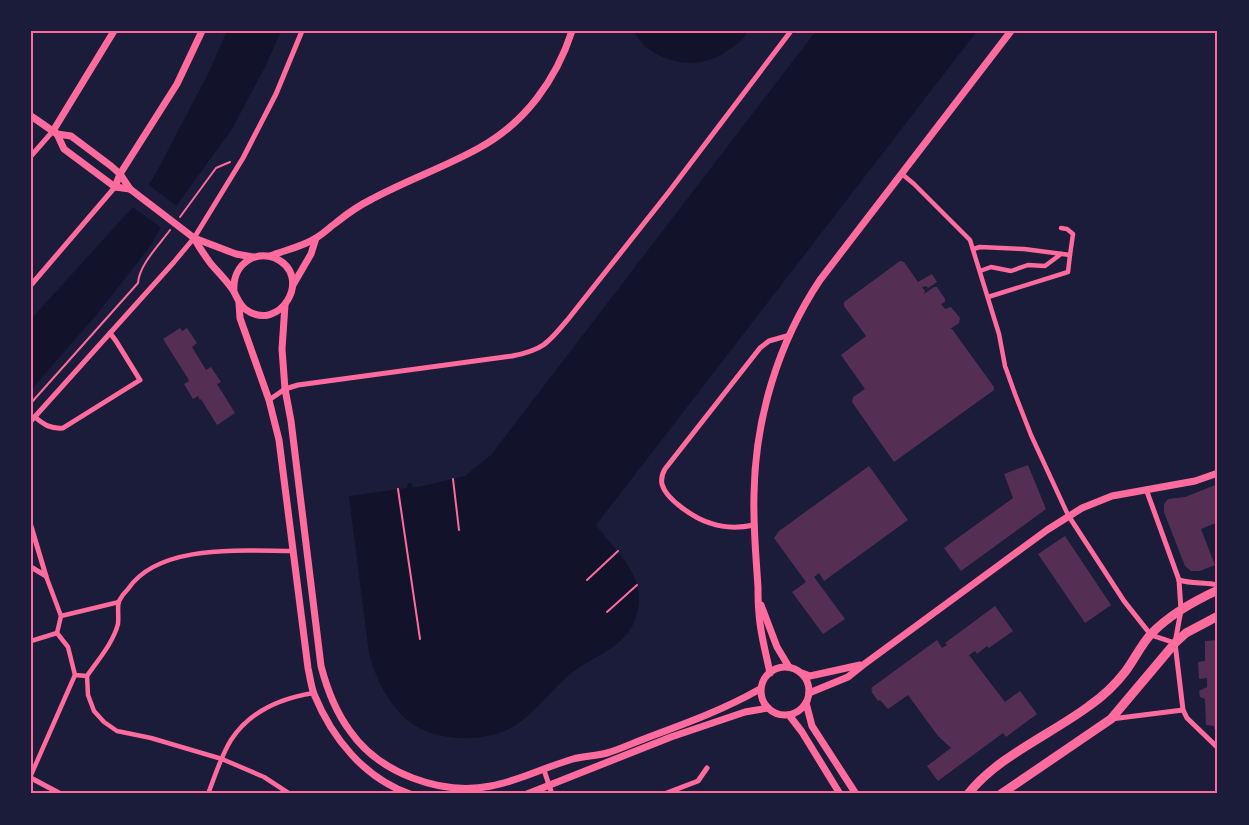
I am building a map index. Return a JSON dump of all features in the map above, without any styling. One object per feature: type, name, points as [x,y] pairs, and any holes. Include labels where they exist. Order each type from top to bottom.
[{"type":"main road","points":[[968,794],[984,776],[1104,694],[1123,674],[1150,635],[1181,610],[1218,590]]},
{"type":"main road","points":[[1002,794],[1111,719],[1175,643],[1194,628],[1218,616]]},
{"type":"street","points":[[31,156],[55,132],[114,31]]},
{"type":"street","points":[[31,285],[115,187],[120,174],[177,84],[202,31]]},
{"type":"street","points":[[110,333],[140,380],[63,428],[54,429],[33,419],[194,238],[246,152],[276,94],[302,31]]},
{"type":"street","points":[[31,116],[55,132],[71,136],[120,174],[130,189],[194,238],[236,254],[253,257],[270,256],[294,249],[316,238],[337,221],[372,199],[473,151],[504,131],[525,113],[552,78],[566,49],[572,31]]},
{"type":"street","points":[[269,400],[285,389],[298,385],[512,356],[537,350],[569,318],[792,31]]},
{"type":"street","points":[[770,673],[758,613],[759,600],[754,525],[755,470],[767,396],[790,335],[805,303],[820,280],[1011,31]]},
{"type":"street","points":[[55,132],[64,149],[115,187],[130,189]]},
{"type":"street","points":[[902,174],[966,234],[973,248],[999,334],[1005,366],[1032,435],[1068,515],[1124,601],[1150,635],[1175,643]]},
{"type":"street","points":[[988,297],[1068,272],[1073,234],[1067,229],[1061,228]]},
{"type":"street","points":[[194,238],[210,263],[234,291],[239,303],[240,318],[269,400],[279,440],[308,668],[314,693],[331,728],[358,761],[372,775],[410,794]]},
{"type":"street","points":[[239,303],[245,309],[262,315],[278,311],[291,296],[293,286],[311,254],[316,238]]},
{"type":"street","points":[[973,248],[1024,248],[1070,256]]},
{"type":"street","points":[[980,271],[991,267],[1011,271],[1028,264],[1045,266],[1061,254]]},
{"type":"street","points":[[270,256],[277,259],[289,270],[293,286]]},
{"type":"street","points":[[234,291],[234,280],[238,270],[244,262],[253,257]]},
{"type":"street","points":[[285,305],[282,349],[285,389],[291,421],[321,666],[327,689],[350,732],[380,760],[420,780],[441,786],[471,789],[490,786],[574,759],[606,753],[705,716],[760,689],[770,673],[783,666],[810,676],[863,665]]},
{"type":"street","points":[[754,525],[726,527],[698,518],[674,500],[663,487],[661,479],[664,469],[760,348],[768,341],[790,335]]},
{"type":"street","points":[[810,693],[848,677],[1068,515],[1096,501],[1195,480],[1218,473]]},
{"type":"street","points":[[1146,489],[1179,580],[1181,610],[1175,643],[1183,710],[1187,718],[1218,748]]},
{"type":"street","points":[[31,526],[46,576],[62,616],[57,634]]},
{"type":"street","points":[[290,794],[264,777],[222,759],[151,738],[118,731],[104,722],[94,711],[88,694],[86,676],[106,650],[120,614],[119,602],[133,582],[151,568],[173,558],[196,554],[234,551],[293,551]]},
{"type":"street","points":[[31,567],[46,576]]},
{"type":"street","points":[[1179,580],[1193,584],[1206,582],[1218,585]]},
{"type":"street","points":[[759,600],[778,647],[789,667]]},
{"type":"street","points":[[62,616],[119,602]]},
{"type":"street","points":[[31,641],[57,634]]},
{"type":"street","points":[[57,634],[68,647],[73,659],[75,675],[31,777],[61,794]]},
{"type":"street","points":[[760,689],[768,708],[777,714],[789,715],[799,711],[806,703],[810,693],[808,681],[800,672]]},
{"type":"street","points":[[75,675],[86,676]]},
{"type":"street","points":[[208,794],[231,740],[244,724],[264,709],[292,697],[314,693]]},
{"type":"street","points":[[806,703],[812,726],[856,794]]},
{"type":"street","points":[[526,794],[671,738],[745,712],[768,708]]},
{"type":"street","points":[[1111,719],[1183,710]]},
{"type":"street","points":[[789,715],[840,794]]},
{"type":"street","points":[[664,794],[698,781],[707,768]]},
{"type":"street","points":[[544,770],[552,794]]},
{"type":"path","points":[[31,403],[138,283]]},
{"type":"path","points":[[453,479],[459,530]]},
{"type":"path","points":[[398,489],[420,640]]},
{"type":"path","points":[[587,580],[618,551]]},
{"type":"path","points":[[607,612],[637,585]]},
{"type":"shaded area","points":[[227,31],[281,31],[266,65],[232,129],[161,227],[151,245],[98,313],[31,390],[31,319],[133,207],[155,175],[209,72]]},
{"type":"shaded area","points":[[633,31],[747,31],[739,42],[719,56],[709,60],[686,63],[664,58],[654,53],[645,46]]},
{"type":"shaded area","points":[[816,31],[977,31],[596,525],[625,560],[636,580],[639,602],[636,617],[622,639],[613,647],[569,675],[524,719],[504,731],[476,738],[460,738],[430,733],[417,727],[406,719],[393,705],[379,681],[369,654],[349,496],[407,488],[408,483],[411,483],[413,487],[418,487],[465,476],[491,455]]},
{"type":"pier","points":[[146,183],[178,207],[163,229],[131,206]]},
{"type":"building","points":[[900,261],[904,262],[918,282],[932,274],[937,282],[928,288],[926,286],[922,287],[925,291],[924,294],[937,287],[945,299],[945,302],[941,304],[945,309],[951,307],[960,318],[959,323],[950,329],[952,329],[994,387],[994,390],[894,462],[852,402],[853,397],[865,389],[841,355],[866,336],[844,306],[844,302]]},
{"type":"building","points":[[180,328],[182,331],[187,328],[197,343],[192,347],[206,370],[211,367],[221,382],[217,384],[235,413],[217,425],[201,399],[198,396],[193,399],[184,384],[189,381],[187,377],[163,339]]},
{"type":"building","points":[[1028,465],[1046,509],[961,571],[944,548],[1013,498],[1004,474]]},
{"type":"building","points":[[869,466],[908,520],[824,581],[819,573],[814,577],[845,619],[823,634],[792,592],[806,582],[774,538],[779,531]]},
{"type":"building","points":[[1218,484],[1218,522],[1201,529],[1215,565],[1200,571],[1191,571],[1185,566],[1164,512],[1164,504],[1168,499],[1185,497]]},
{"type":"building","points":[[1065,536],[1111,605],[1085,623],[1038,554]]},
{"type":"building","points":[[995,606],[1013,631],[989,648],[987,646],[977,654],[975,651],[969,655],[1005,702],[1020,691],[1037,714],[1006,737],[1003,733],[938,781],[927,766],[951,748],[938,736],[908,695],[888,709],[880,700],[878,701],[871,688],[937,640],[942,648],[947,645],[945,643]]},
{"type":"building","points":[[1218,640],[1218,737],[1216,737],[1214,726],[1206,725],[1205,699],[1200,697],[1199,691],[1207,687],[1207,678],[1199,679],[1198,662],[1205,661],[1205,641]]}]
